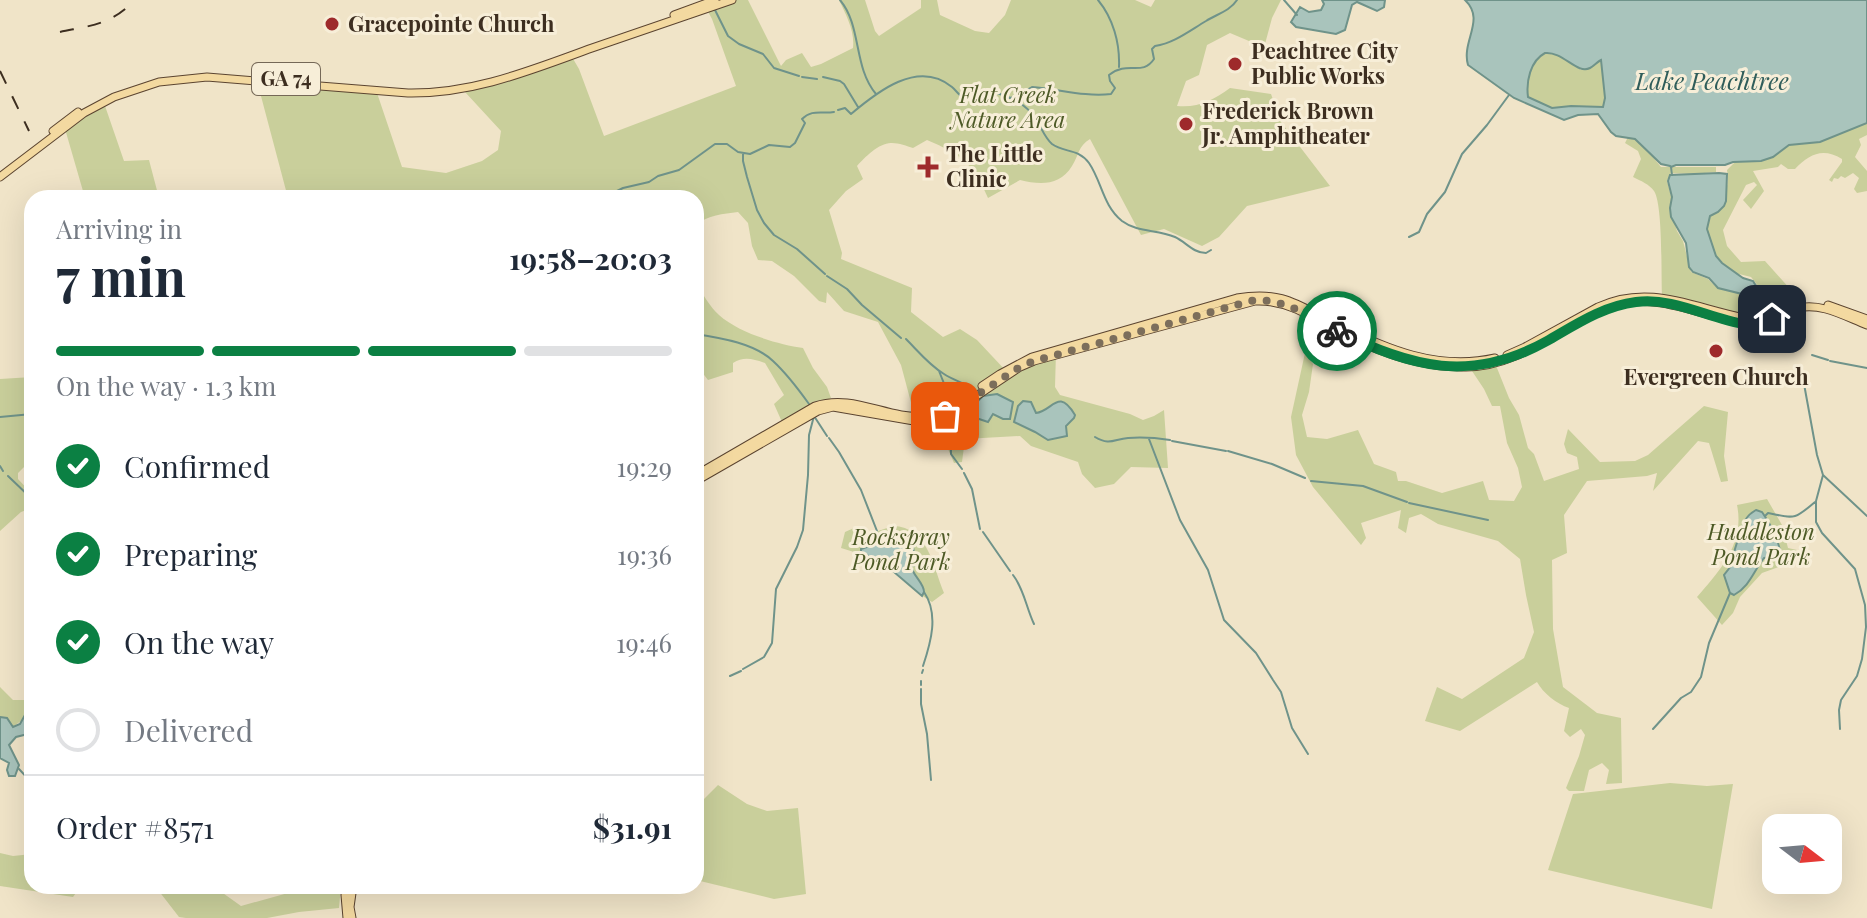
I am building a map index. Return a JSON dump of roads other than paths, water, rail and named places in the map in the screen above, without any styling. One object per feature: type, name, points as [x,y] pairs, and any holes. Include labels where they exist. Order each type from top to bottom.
[{"type":"main road","name":"GA 74","points":[[374,88],[431,88],[495,78],[715,0]]},
{"type":"main road","name":"GA 74","points":[[0,174],[65,120],[91,104],[126,87],[158,77],[207,73],[432,93],[496,82],[732,0]]},
{"type":"main road","points":[[704,470],[827,402],[842,401],[928,415],[948,408],[1032,357],[1237,298],[1273,296],[1381,351],[1434,366],[1470,368],[1529,351],[1600,312],[1621,304],[1661,302],[1735,322],[1754,324],[1790,308]]},
{"type":"main road","points":[[1310,314],[1313,328],[1325,322],[1392,350],[1420,358],[1460,362],[1504,356],[1598,307],[1629,297],[1658,296],[1745,318],[1764,316],[1812,302],[1867,322]]},
{"type":"main road","points":[[704,476],[813,413],[833,407],[914,421],[928,420],[949,413],[1034,361],[1218,309],[1259,300],[1278,302],[1310,314],[1323,307],[1325,322]]},
{"type":"main road","points":[[348,894],[345,903],[350,918]]},
{"type":"water","points":[[1322,0],[1385,0],[1384,7],[1377,11],[1357,2],[1352,5],[1345,30],[1336,34],[1296,27],[1291,22],[1300,7],[1309,12],[1321,10]]},
{"type":"water","name":"Lake Peachtree","points":[[1465,0],[1867,0],[1867,123],[1820,142],[1789,145],[1773,157],[1761,161],[1671,167],[1661,164],[1635,139],[1616,136],[1598,114],[1578,115],[1564,120],[1514,98],[1468,65],[1473,23],[1471,8]],"holes":[[[1545,53],[1552,53],[1585,69],[1601,60],[1603,107],[1552,108],[1528,97],[1533,66]]]},
{"type":"water","points":[[1727,174],[1726,201],[1718,212],[1710,216],[1707,229],[1716,256],[1743,278],[1753,281],[1771,307],[1761,310],[1746,295],[1718,288],[1709,278],[1693,272],[1689,267],[1686,243],[1671,217],[1672,197],[1668,181],[1670,175]]},
{"type":"water","points":[[997,394],[1013,402],[1010,419],[993,414],[988,422],[976,418],[975,404],[983,396]]},
{"type":"water","points":[[1023,401],[1031,402],[1036,413],[1056,403],[1064,403],[1075,415],[1066,426],[1067,436],[1048,440],[1014,422],[1018,406]]},
{"type":"water","points":[[1756,510],[1762,512],[1772,529],[1782,561],[1764,558],[1748,583],[1734,595],[1730,593],[1724,575],[1731,566],[1744,522]]},
{"type":"water","points":[[904,534],[913,545],[916,565],[911,566],[924,589],[922,596],[887,566],[861,552],[861,549]]},
{"type":"water","points":[[0,717],[7,718],[13,727],[20,724],[24,717],[24,735],[16,737],[9,745],[19,765],[15,776],[9,776],[9,763],[0,758]]},
{"type":"waterway","points":[[840,0],[852,22],[864,72],[876,94]]},
{"type":"waterway","points":[[1098,0],[1114,31],[1119,67]]},
{"type":"waterway","points":[[1009,98],[1032,87],[1081,94],[1111,94],[1115,88],[1109,75],[1122,69],[1145,67],[1154,59],[1152,49],[1155,46],[1181,36],[1227,10],[1237,0]]},
{"type":"waterway","points":[[1284,0],[1297,15]]},
{"type":"waterway","points":[[715,10],[728,36],[763,54],[774,68],[799,76]]},
{"type":"waterway","points":[[802,77],[817,79]]},
{"type":"waterway","points":[[823,77],[844,84],[858,107]]},
{"type":"waterway","points":[[838,110],[845,108],[851,114],[885,88],[912,77],[939,79],[969,99],[989,91],[1002,95],[1026,108],[1052,144],[1085,158],[1111,208],[1122,221],[1175,237],[1197,251],[1206,253],[1211,250]]},
{"type":"waterway","points":[[1409,237],[1419,232],[1427,214],[1445,192],[1462,154],[1509,95]]},
{"type":"waterway","points":[[619,190],[679,170],[715,144],[727,144],[738,152],[750,154],[769,145],[790,147],[805,123],[802,119],[813,113],[834,112]]},
{"type":"waterway","points":[[743,154],[757,210],[764,223],[774,235],[797,249],[825,274]]},
{"type":"waterway","points":[[1671,167],[1672,175]]},
{"type":"waterway","points":[[827,276],[847,289],[901,338]]},
{"type":"waterway","points":[[1780,320],[1786,329],[1796,334],[1798,342]]},
{"type":"waterway","points":[[704,335],[737,342],[765,355],[783,371],[809,404]]},
{"type":"waterway","points":[[906,339],[939,370],[972,390]]},
{"type":"waterway","points":[[1812,355],[1828,360]]},
{"type":"waterway","points":[[1830,361],[1867,368]]},
{"type":"waterway","points":[[939,371],[951,401]]},
{"type":"waterway","points":[[1802,373],[1823,475],[1867,516]]},
{"type":"waterway","points":[[966,419],[975,414]]},
{"type":"waterway","points":[[0,417],[24,415]]},
{"type":"waterway","points":[[950,415],[951,454],[962,469]]},
{"type":"waterway","points":[[814,416],[827,436]]},
{"type":"waterway","points":[[743,669],[764,657],[772,643],[776,589],[803,530],[809,435],[814,416]]},
{"type":"waterway","points":[[1095,437],[1108,442],[1133,438],[1170,440]]},
{"type":"waterway","points":[[829,438],[861,490],[877,531]]},
{"type":"waterway","points":[[1149,439],[1180,520],[1208,570],[1224,620],[1256,653],[1281,692],[1292,728],[1308,754]]},
{"type":"waterway","points":[[1172,441],[1226,451]]},
{"type":"waterway","points":[[1228,451],[1305,478]]},
{"type":"waterway","points":[[0,466],[3,471]]},
{"type":"waterway","points":[[964,473],[972,489],[980,529]]},
{"type":"waterway","points":[[1823,475],[1816,501],[1816,522],[1822,533],[1855,569],[1865,605],[1862,659],[1857,676],[1841,700],[1840,729]]},
{"type":"waterway","points":[[8,476],[24,491]]},
{"type":"waterway","points":[[1311,481],[1363,486],[1407,502]]},
{"type":"waterway","points":[[1765,516],[1768,513],[1793,516],[1815,502]]},
{"type":"waterway","points":[[1409,503],[1488,520]]},
{"type":"waterway","points":[[983,532],[1010,571]]},
{"type":"waterway","points":[[1013,575],[1034,624]]},
{"type":"waterway","points":[[923,666],[931,638],[932,619],[924,592]]},
{"type":"waterway","points":[[1653,729],[1681,698],[1691,692],[1701,677],[1709,643],[1730,593]]},
{"type":"waterway","points":[[730,676],[741,671]]},
{"type":"waterway","points":[[921,689],[931,780]]},
{"type":"waterway","points":[[19,769],[24,774]]},
{"type":"railway","points":[[60,32],[109,19],[135,0]]},
{"type":"railway","points":[[0,71],[29,131]]},
{"type":"place","name":"Gracepointe Church","points":[[332,24]]},
{"type":"place","name":"Peachtree City Public Works","points":[[1235,64]]},
{"type":"place","name":"Frederick Brown Jr. Amphitheater","points":[[1186,124]]},
{"type":"place","name":"The Little Clinic","points":[[928,167]]},
{"type":"place","name":"Evergreen Church","points":[[1716,351]]},
{"type":"park label","name":"Flat Creek Nature Area","points":[[1008,108]]},
{"type":"park label","name":"Huddleston Pond Park","points":[[1761,544]]},
{"type":"park label","name":"Rockspray Pond Park","points":[[901,550]]}]
